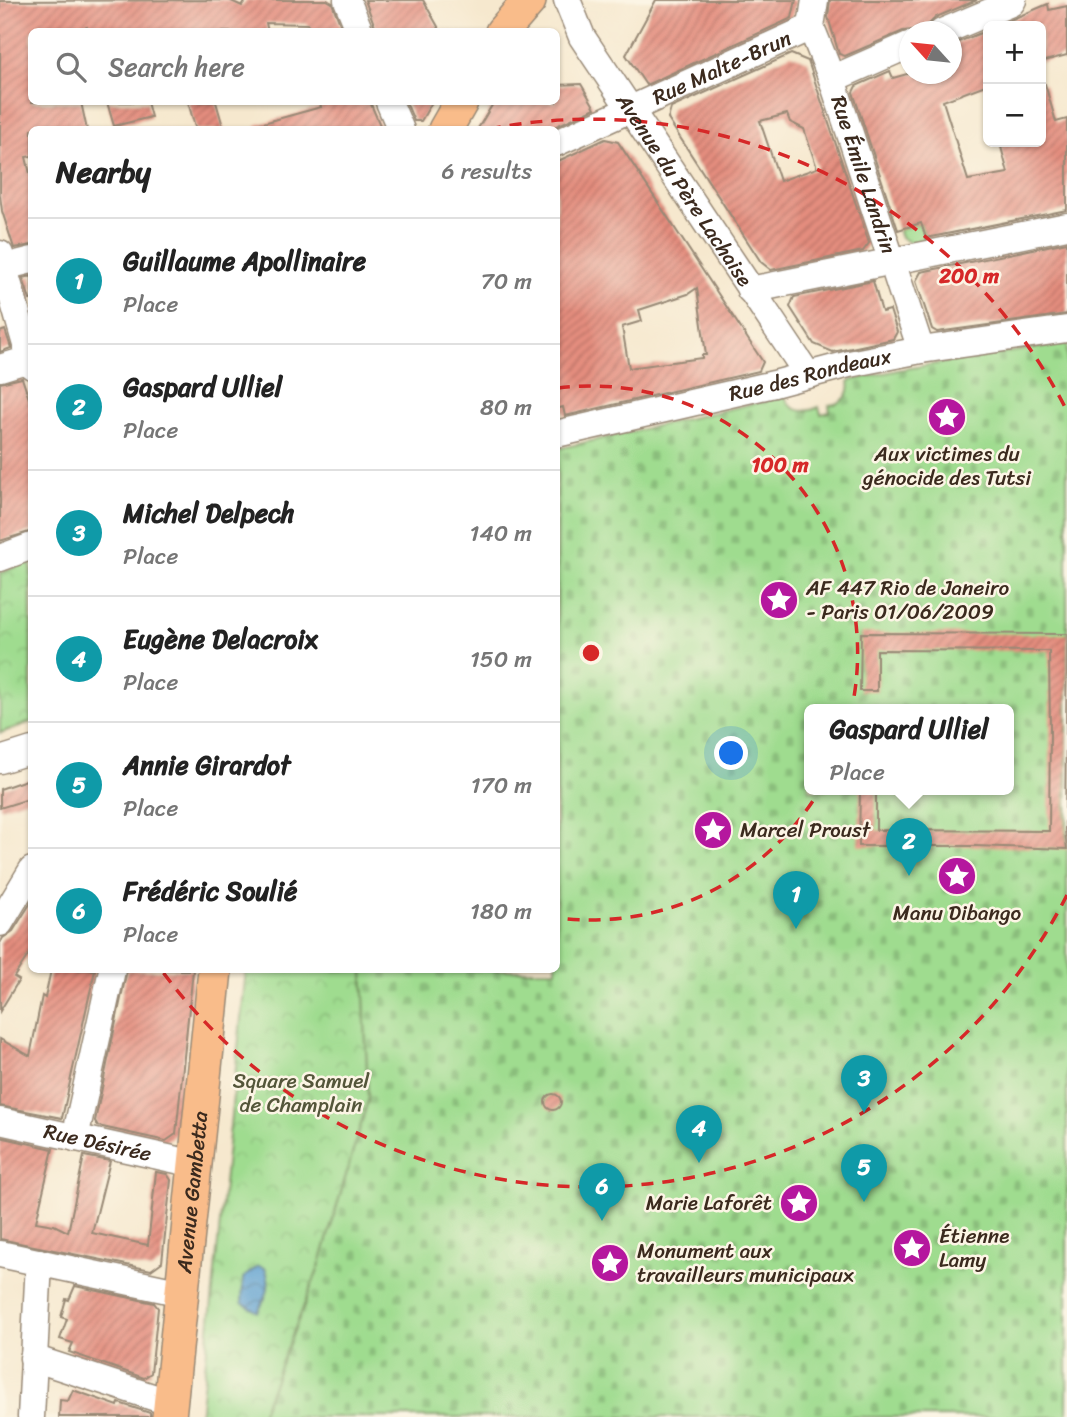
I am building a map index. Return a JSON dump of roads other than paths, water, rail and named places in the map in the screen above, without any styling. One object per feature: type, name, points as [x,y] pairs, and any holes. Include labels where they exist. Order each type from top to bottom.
[{"type":"main road","points":[[505,28],[528,0],[538,3],[553,0]]},
{"type":"main road","points":[[447,126],[459,105]]},
{"type":"main road","name":"Avenue Gambetta","points":[[170,1410],[215,973]]},
{"type":"street","points":[[346,0],[358,28]]},
{"type":"street","name":"Avenue du Père Lachaise","points":[[567,0],[582,37],[808,375]]},
{"type":"street","points":[[811,27],[815,0]]},
{"type":"street","points":[[962,24],[1013,0]]},
{"type":"street","name":"Rue Malte-Brun","points":[[560,141],[811,27]]},
{"type":"street","name":"Rue Émile Landrin","points":[[811,27],[832,79],[921,350]]},
{"type":"street","points":[[832,79],[899,49]]},
{"type":"street","points":[[390,105],[399,126]]},
{"type":"street","points":[[750,290],[1067,226]]},
{"type":"street","points":[[28,260],[2,261],[28,356]]},
{"type":"street","name":"Rue des Rondeaux","points":[[560,433],[921,350],[1067,329]]},
{"type":"street","points":[[0,368],[28,363]]},
{"type":"street","points":[[0,558],[28,548]]},
{"type":"street","points":[[0,760],[28,751]]},
{"type":"street","points":[[0,923],[28,877]]},
{"type":"street","points":[[75,1138],[111,973]]},
{"type":"street","name":"Rue Désirée","points":[[0,1121],[195,1164]]},
{"type":"street","points":[[0,1254],[182,1293]]},
{"type":"street","points":[[31,1417],[39,1262]]},
{"type":"street","points":[[33,1358],[170,1410]]},
{"type":"water","points":[[258,1266],[265,1268],[268,1286],[258,1312],[242,1303],[243,1278]]},
{"type":"place","name":"Aux victimes du génocide des Tutsi","points":[[947,417]]},
{"type":"place","name":"AF 447 Rio de Janeiro - Paris 01/06/2009","points":[[779,600]]},
{"type":"place","name":"Marcel Proust","points":[[713,830]]},
{"type":"place","name":"Gaspard Ulliel","points":[[909,876]]},
{"type":"place","name":"Manu Dibango","points":[[957,876]]},
{"type":"place","name":"Guillaume Apollinaire","points":[[796,929]]},
{"type":"place","name":"Michel Delpech","points":[[864,1113]]},
{"type":"place","name":"Eugène Delacroix","points":[[699,1163]]},
{"type":"place","name":"Annie Girardot","points":[[864,1202]]},
{"type":"place","name":"Marie Laforêt","points":[[799,1203]]},
{"type":"place","name":"Frédéric Soulié","points":[[602,1221]]},
{"type":"place","name":"Étienne Lamy","points":[[912,1248]]},
{"type":"place","name":"Monument aux travailleurs municipaux","points":[[610,1263]]},
{"type":"park label","name":"Square Samuel de Champlain","points":[[301,1093]]}]
